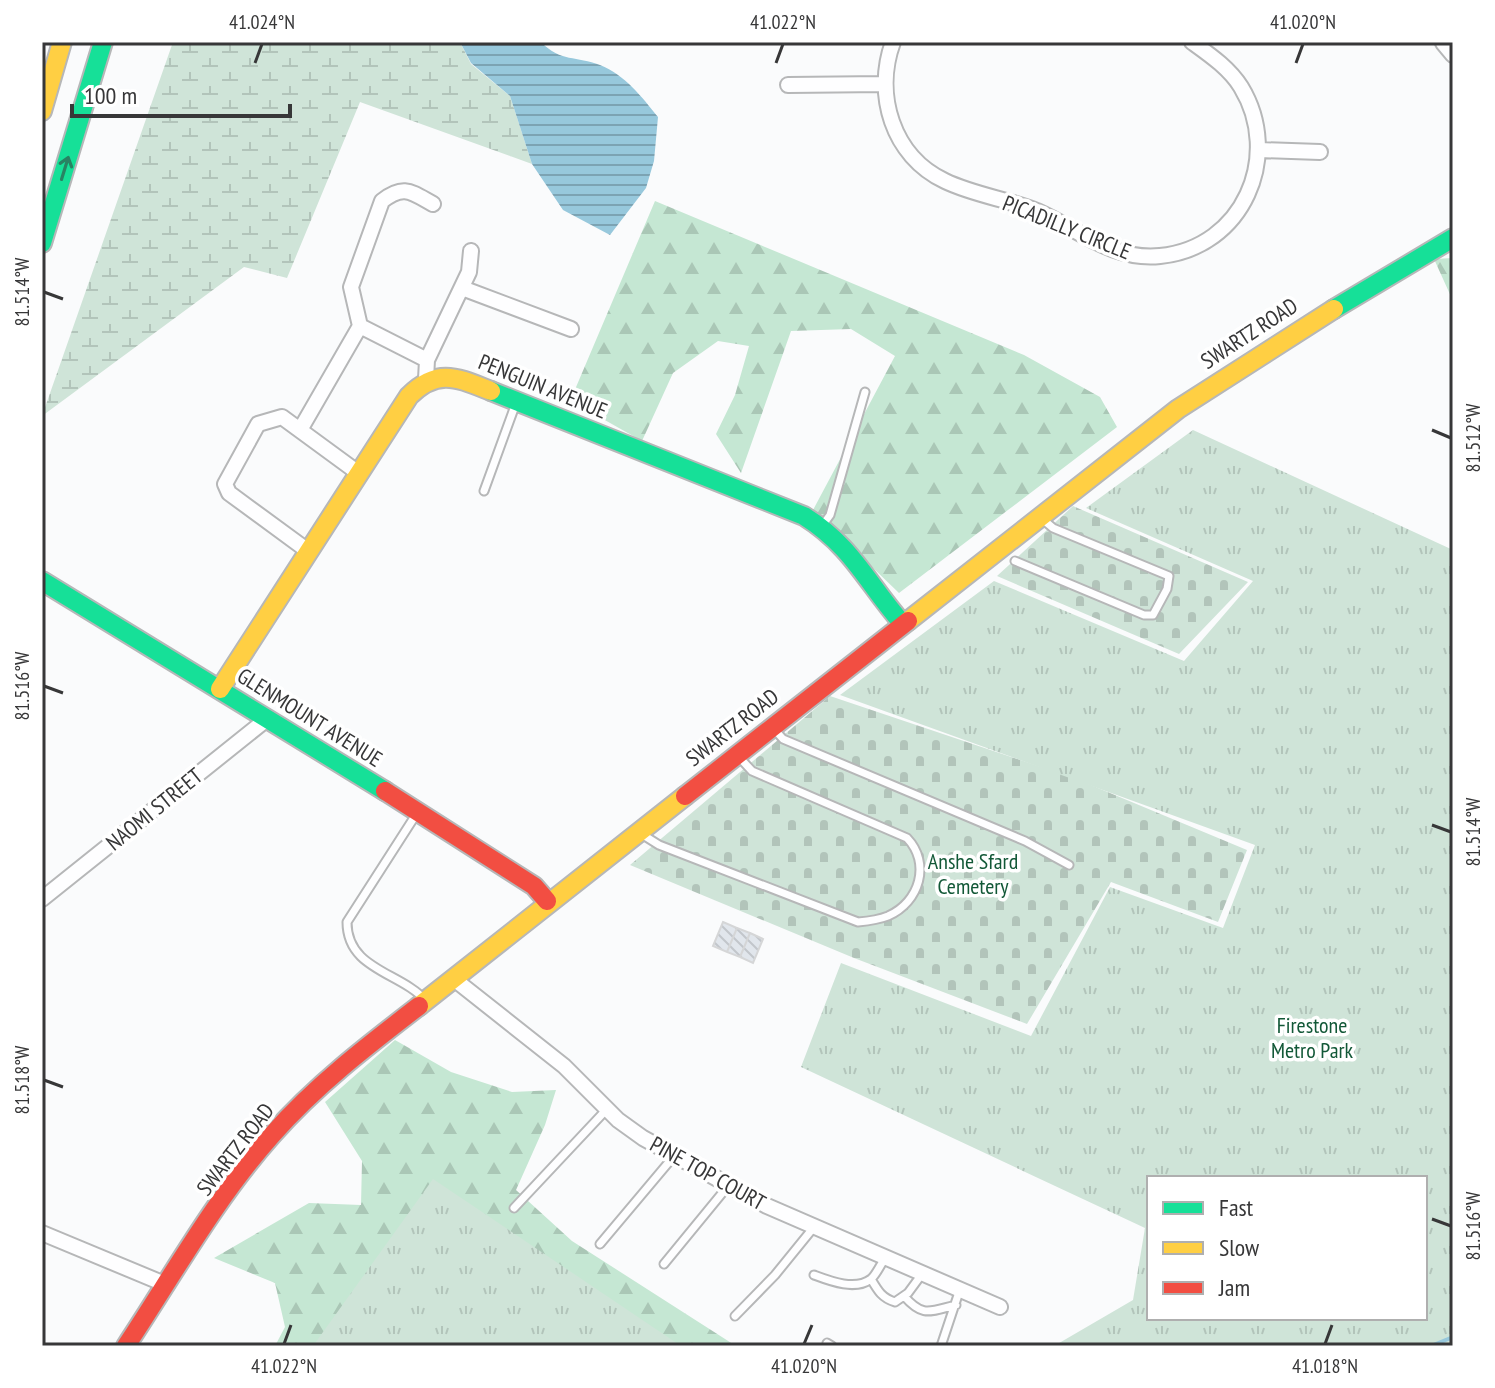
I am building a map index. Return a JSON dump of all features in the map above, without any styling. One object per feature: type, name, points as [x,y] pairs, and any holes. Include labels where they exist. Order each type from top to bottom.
[{"type":"main road","points":[[42,111],[62,42]]},
{"type":"main road","points":[[42,243],[103,42]]},
{"type":"main road","name":"SWARTZ ROAD","points":[[126,1346],[227,1195],[271,1136],[325,1082],[547,901],[1178,409],[1227,375],[1453,238]]},
{"type":"main road","name":"PENGUIN AVENUE","points":[[426,379],[450,376],[822,526],[853,555],[902,623]]},
{"type":"main road","points":[[220,689],[357,472],[403,403],[426,379]]},
{"type":"main road","name":"GLENMOUNT AVENUE","points":[[42,581],[504,865],[534,886],[547,901]]},
{"type":"street","name":"PICADILLY CIRCLE","points":[[893,42],[884,84],[888,110],[909,153],[934,175],[958,186],[1033,210],[1099,245],[1135,256],[1186,251],[1223,228],[1242,205],[1250,189],[1259,150],[1257,124],[1240,85],[1221,64],[1192,42]]},
{"type":"street","points":[[788,85],[884,84]]},
{"type":"street","points":[[1259,150],[1320,152]]},
{"type":"street","points":[[300,430],[360,326],[351,287],[382,201],[393,193],[407,190],[433,204]]},
{"type":"street","points":[[426,379],[427,360],[469,272],[471,251]]},
{"type":"street","points":[[462,288],[571,329]]},
{"type":"street","points":[[360,326],[427,360]]},
{"type":"street","points":[[308,551],[229,493],[225,484],[258,424],[282,417],[357,472]]},
{"type":"street","name":"NAOMI STREET","points":[[42,899],[267,719]]},
{"type":"street","name":"PINE TOP COURT","points":[[454,979],[564,1066],[607,1109],[643,1138],[728,1186],[814,1227],[1000,1307]]},
{"type":"street","points":[[42,1233],[167,1285]]},
{"type":"lane","points":[[822,526],[830,515],[865,392]]},
{"type":"lane","points":[[484,491],[517,401]]},
{"type":"lane","points":[[1015,561],[1144,615],[1153,615],[1167,589],[1169,580],[1165,573],[1053,528],[1038,516]]},
{"type":"lane","points":[[772,727],[783,739],[1025,841],[1069,865]]},
{"type":"lane","points":[[639,832],[659,845],[858,922],[891,915],[914,894],[921,876],[920,858],[916,847],[907,838],[752,771],[737,755]]},
{"type":"lane","points":[[418,811],[347,922],[347,932],[351,945],[365,961],[377,971],[416,989],[426,1001]]},
{"type":"lane","points":[[514,1208],[607,1109]]},
{"type":"lane","points":[[600,1244],[674,1156]]},
{"type":"lane","points":[[664,1264],[728,1186]]},
{"type":"lane","points":[[735,1316],[775,1275],[814,1227]]},
{"type":"lane","points":[[814,1275],[836,1284],[859,1284],[871,1279],[885,1258]]},
{"type":"lane","points":[[871,1279],[886,1299],[895,1302],[923,1274]]},
{"type":"lane","points":[[941,1346],[960,1289]]},
{"type":"lane","points":[[904,1296],[915,1309],[926,1312],[956,1305]]},
{"type":"green space","points":[[173,42],[460,42],[471,64],[510,96],[532,164],[360,102],[287,278],[244,267],[42,416]]},
{"type":"green space","points":[[655,201],[1024,355],[1100,397],[1117,427],[899,593],[813,510],[895,356],[851,329],[791,331],[741,473],[716,434],[735,395],[749,346],[718,341],[673,373],[642,441],[587,410],[568,406]]},
{"type":"green space","points":[[1453,258],[1453,301],[1434,259]]},
{"type":"green space","name":"Firestone Metro Park","points":[[1193,430],[1453,550],[1453,1346],[1054,1346],[1133,1300],[1145,1228],[801,1067],[841,963],[1031,1036],[1110,887],[1223,928],[1255,845],[840,695],[994,581],[1184,661],[1253,581],[1086,508]]},
{"type":"green space","points":[[1073,506],[1248,582],[1179,654],[997,576]]},
{"type":"green space","name":"Anshe Sfard Cemetery","points":[[830,696],[1074,778],[1247,850],[1218,922],[1111,882],[1027,1024],[854,958],[630,865]]},
{"type":"green space","points":[[395,1040],[451,1072],[512,1092],[556,1090],[545,1125],[516,1190],[572,1241],[736,1346],[275,1346],[285,1327],[275,1283],[214,1258],[309,1203],[361,1205],[362,1161],[325,1102]]},
{"type":"green space","points":[[433,1179],[681,1346],[313,1346]]},
{"type":"water","points":[[460,42],[541,42],[555,53],[592,62],[617,75],[658,117],[654,161],[646,188],[610,235],[563,210],[532,164],[510,96],[471,63]]},
{"type":"building","points":[[723,922],[737,928],[727,952],[713,946]]},
{"type":"building","points":[[737,928],[750,933],[740,957],[727,952]]},
{"type":"building","points":[[750,933],[763,939],[753,963],[740,957]]},
{"type":"waterway","points":[[1431,1346],[1453,1337]]},
{"type":"traffic: fast","points":[[42,243],[103,42]]},
{"type":"traffic: fast","points":[[1334,309],[1453,238]]},
{"type":"traffic: fast","points":[[491,391],[804,516],[847,552],[902,623]]},
{"type":"traffic: fast","points":[[42,581],[385,791]]},
{"type":"traffic: slow","points":[[42,111],[62,42]]},
{"type":"traffic: slow","points":[[908,621],[1178,409],[1334,309]]},
{"type":"traffic: slow","points":[[220,689],[409,396],[419,387],[439,378],[458,379],[491,391]]},
{"type":"traffic: slow","points":[[419,1006],[685,796]]},
{"type":"traffic: jam","points":[[685,796],[908,621]]},
{"type":"traffic: jam","points":[[385,791],[534,886],[547,901]]},
{"type":"traffic: jam","points":[[126,1346],[213,1211],[272,1135],[324,1083],[419,1006]]}]
